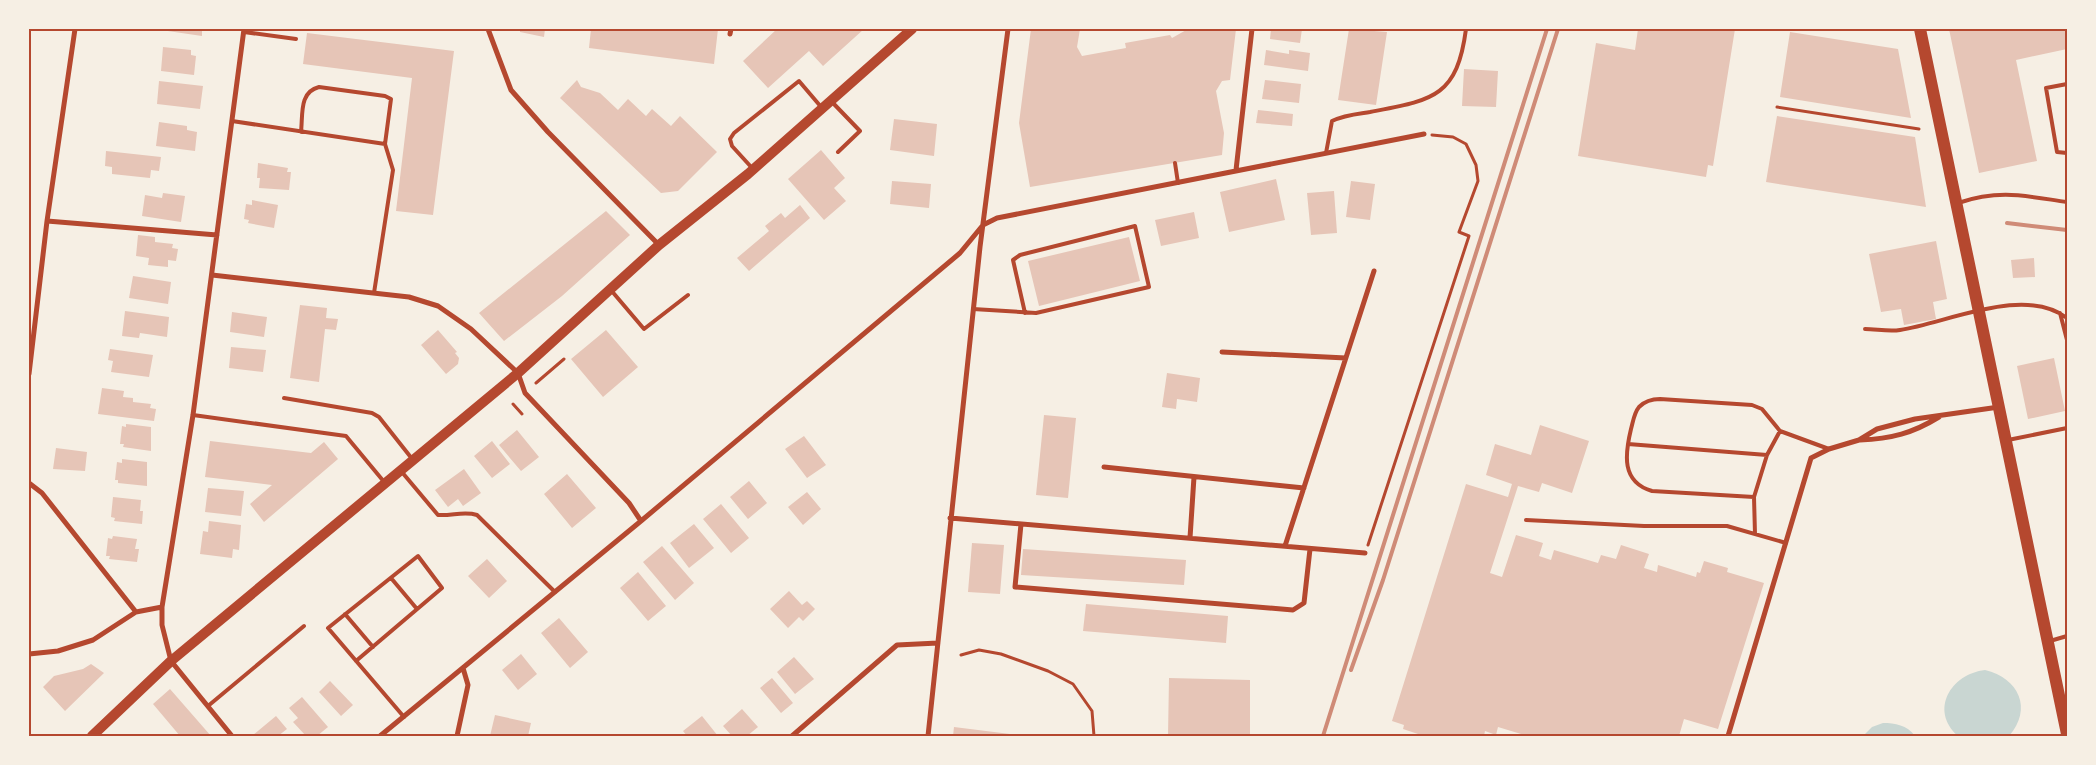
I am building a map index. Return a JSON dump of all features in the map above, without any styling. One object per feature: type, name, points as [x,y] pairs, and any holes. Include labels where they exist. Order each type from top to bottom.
[{"type":"main road","points":[[92,736],[171,661],[518,373],[659,246],[753,169],[912,29]]},
{"type":"main road","points":[[1920,29],[2067,734]]},
{"type":"street","points":[[29,374],[47,221],[75,29]]},
{"type":"street","points":[[488,29],[512,90],[548,132],[659,246]]},
{"type":"street","points":[[928,736],[973,309],[1008,29]]},
{"type":"street","points":[[1236,170],[1252,29]]},
{"type":"street","points":[[232,736],[171,661],[162,625],[162,607],[193,415],[244,31]]},
{"type":"street","points":[[380,736],[641,521],[960,253],[983,225],[998,218],[1424,134]]},
{"type":"street","points":[[47,221],[217,235]]},
{"type":"street","points":[[1285,546],[1374,271]]},
{"type":"street","points":[[212,275],[409,297],[438,306],[471,329],[518,373],[525,393],[629,503],[641,521]]},
{"type":"street","points":[[1222,352],[1346,358]]},
{"type":"street","points":[[1859,440],[1877,429],[1915,418],[1940,417],[1999,407]]},
{"type":"street","points":[[1728,736],[1811,458],[1829,449],[1859,440],[1880,439],[1916,431],[1940,417]]},
{"type":"street","points":[[1104,467],[1304,488]]},
{"type":"street","points":[[1190,538],[1194,477]]},
{"type":"street","points":[[29,483],[42,493],[136,612]]},
{"type":"street","points":[[950,518],[1365,553]]},
{"type":"street","points":[[1021,524],[1015,587],[1025,588],[1293,610],[1304,603],[1310,549]]},
{"type":"street","points":[[29,654],[58,651],[93,640],[136,612],[162,607]]},
{"type":"street","points":[[792,736],[897,645],[938,643]]},
{"type":"street","points":[[457,736],[468,685],[463,668]]},
{"type":"lane","points":[[1326,153],[1332,121],[1424,101],[1441,89],[1454,77],[1460,63],[1466,29]]},
{"type":"lane","points":[[244,31],[296,39]]},
{"type":"lane","points":[[753,169],[732,146],[730,139],[734,132],[799,81],[822,108]]},
{"type":"lane","points":[[2067,84],[2046,88],[2057,152],[2067,153]]},
{"type":"lane","points":[[301,132],[306,94],[310,89],[319,86],[385,96],[390,99],[385,144],[392,170],[374,293]]},
{"type":"lane","points":[[831,100],[860,131],[838,152]]},
{"type":"lane","points":[[232,121],[385,144]]},
{"type":"lane","points":[[1175,163],[1178,183]]},
{"type":"lane","points":[[1956,203],[1982,195],[2003,193],[2067,202]]},
{"type":"lane","points":[[973,309],[1025,313],[1036,313],[1149,287],[1135,226],[1020,255],[1013,260],[1025,313]]},
{"type":"lane","points":[[610,289],[644,330],[688,295]]},
{"type":"lane","points":[[1865,329],[1898,330],[1978,310],[2022,304],[2060,312],[2067,318]]},
{"type":"lane","points":[[2060,312],[2067,340]]},
{"type":"lane","points":[[284,398],[372,413],[379,417],[413,460]]},
{"type":"lane","points":[[1754,497],[1644,489],[1629,475],[1626,464],[1628,444],[1636,412],[1651,399],[1752,405],[1762,409],[1780,431],[1829,449]]},
{"type":"lane","points":[[193,415],[346,436],[385,483]]},
{"type":"lane","points":[[2006,440],[2067,428]]},
{"type":"lane","points":[[1755,534],[1754,497],[1767,455],[1780,431]]},
{"type":"lane","points":[[1628,444],[1767,455]]},
{"type":"lane","points":[[400,470],[438,516],[453,516],[465,512],[477,515],[555,592]]},
{"type":"lane","points":[[1526,520],[1644,526],[1727,526],[1786,543]]},
{"type":"lane","points":[[356,661],[442,588],[418,556],[328,628],[356,661],[404,717]]},
{"type":"lane","points":[[391,578],[417,609]]},
{"type":"lane","points":[[345,614],[373,647]]},
{"type":"lane","points":[[208,706],[304,626]]},
{"type":"lane","points":[[2048,642],[2067,636]]},
{"type":"path","points":[[1777,107],[1918,129]]},
{"type":"path","points":[[1365,553],[1469,236],[1459,232],[1478,181],[1476,165],[1466,144],[1453,137],[1424,134]]},
{"type":"path","points":[[536,383],[564,359]]},
{"type":"path","points":[[513,404],[522,414]]},
{"type":"path","points":[[961,655],[979,650],[1001,654],[1048,670],[1073,684],[1092,711],[1094,736]]},
{"type":"shaded area","points":[[1985,670],[1997,674],[2006,680],[2014,687],[2019,696],[2021,705],[2020,715],[2016,726],[2009,736],[1958,736],[1949,726],[1945,715],[1948,695],[1962,678]]},
{"type":"shaded area","points":[[1883,723],[1900,725],[1908,729],[1915,736],[1863,736],[1872,727]]},
{"type":"building","points":[[154,29],[202,29],[202,36]]},
{"type":"building","points":[[520,29],[545,29],[544,37],[520,32]]},
{"type":"building","points":[[591,29],[718,29],[714,64],[589,48]]},
{"type":"building","points":[[777,29],[864,29],[823,66],[809,51],[768,88],[743,61]]},
{"type":"building","points":[[1031,29],[1080,29],[1077,47],[1082,56],[1126,48],[1125,43],[1170,35],[1172,38],[1188,29],[1236,29],[1230,80],[1222,81],[1216,91],[1224,133],[1222,155],[1030,187],[1019,123]]},
{"type":"building","points":[[1271,29],[1302,29],[1300,43],[1270,39]]},
{"type":"building","points":[[1349,29],[1387,32],[1376,105],[1338,100]]},
{"type":"building","points":[[1638,29],[1735,29],[1713,166],[1708,165],[1706,177],[1578,156],[1596,43],[1635,50]]},
{"type":"building","points":[[1949,29],[2067,29],[2067,49],[2016,60],[2037,161],[1979,173]]},
{"type":"building","points":[[1790,32],[1898,49],[1911,118],[1780,97]]},
{"type":"building","points":[[307,33],[454,51],[433,215],[396,211],[412,78],[303,64]]},
{"type":"building","points":[[163,47],[191,50],[191,55],[196,56],[194,75],[161,71]]},
{"type":"building","points":[[1266,50],[1289,54],[1289,50],[1310,53],[1308,71],[1264,65]]},
{"type":"building","points":[[1464,69],[1498,71],[1496,107],[1462,106]]},
{"type":"building","points":[[577,80],[581,87],[600,93],[618,110],[628,99],[646,116],[652,109],[671,126],[680,116],[717,152],[678,191],[661,193],[560,98]]},
{"type":"building","points":[[1265,80],[1301,84],[1299,103],[1262,99]]},
{"type":"building","points":[[159,81],[203,86],[200,109],[157,104]]},
{"type":"building","points":[[1258,110],[1293,114],[1292,126],[1256,123]]},
{"type":"building","points":[[1777,116],[1915,137],[1926,207],[1766,182]]},
{"type":"building","points":[[894,119],[937,124],[934,156],[890,150]]},
{"type":"building","points":[[159,122],[187,126],[187,130],[197,132],[195,151],[156,146]]},
{"type":"building","points":[[821,150],[845,178],[834,188],[846,201],[824,220],[788,179]]},
{"type":"building","points":[[106,151],[161,157],[159,171],[151,170],[150,178],[112,174],[112,167],[105,166]]},
{"type":"building","points":[[258,163],[288,168],[287,172],[291,172],[289,190],[259,188],[260,178],[257,178]]},
{"type":"building","points":[[1276,179],[1285,220],[1229,232],[1220,192]]},
{"type":"building","points":[[892,181],[931,184],[929,208],[890,204]]},
{"type":"building","points":[[1351,181],[1375,184],[1370,220],[1346,217]]},
{"type":"building","points":[[1334,191],[1337,233],[1311,235],[1307,193]]},
{"type":"building","points":[[163,193],[185,196],[181,222],[142,216],[145,195],[162,198]]},
{"type":"building","points":[[252,200],[278,205],[274,228],[248,223],[249,220],[244,219],[246,204],[252,205]]},
{"type":"building","points":[[800,205],[810,218],[749,271],[737,258],[769,231],[765,226],[781,213],[785,218]]},
{"type":"building","points":[[606,211],[630,235],[562,296],[504,341],[479,313]]},
{"type":"building","points":[[1194,212],[1199,238],[1161,246],[1155,220]]},
{"type":"building","points":[[138,235],[155,237],[155,242],[173,244],[172,248],[178,249],[176,261],[168,260],[168,267],[148,265],[149,258],[136,256]]},
{"type":"building","points":[[1129,237],[1140,281],[1039,306],[1028,261]]},
{"type":"building","points":[[1936,241],[1947,299],[1933,302],[1936,319],[1904,325],[1901,309],[1881,312],[1869,254]]},
{"type":"building","points":[[2034,258],[2035,277],[2013,278],[2011,260]]},
{"type":"building","points":[[133,276],[171,282],[168,304],[129,298]]},
{"type":"building","points":[[300,305],[327,308],[326,318],[338,319],[336,330],[325,329],[319,382],[290,378]]},
{"type":"building","points":[[125,311],[169,317],[167,337],[140,333],[139,338],[122,336]]},
{"type":"building","points":[[232,312],[267,317],[264,337],[230,332]]},
{"type":"building","points":[[438,330],[457,352],[455,353],[459,358],[458,364],[446,374],[421,345]]},
{"type":"building","points":[[606,330],[638,367],[603,397],[571,359]]},
{"type":"building","points":[[231,347],[266,350],[263,372],[229,368]]},
{"type":"building","points":[[110,349],[153,355],[149,377],[111,372],[113,361],[108,360]]},
{"type":"building","points":[[2054,358],[2065,411],[2028,419],[2017,366]]},
{"type":"building","points":[[1167,373],[1200,378],[1197,402],[1177,399],[1176,409],[1162,407]]},
{"type":"building","points":[[102,388],[124,391],[123,397],[133,398],[133,402],[151,404],[150,408],[156,409],[154,421],[98,414]]},
{"type":"building","points":[[1044,415],[1076,418],[1068,498],[1036,495]]},
{"type":"building","points":[[126,424],[151,427],[151,451],[123,447],[124,444],[120,444],[122,426],[126,427]]},
{"type":"building","points":[[1540,425],[1589,441],[1572,493],[1542,483],[1539,492],[1518,486],[1490,573],[1502,577],[1516,535],[1543,543],[1539,556],[1551,560],[1554,550],[1598,563],[1601,555],[1616,559],[1621,545],[1649,554],[1644,568],[1657,572],[1658,565],[1696,577],[1697,572],[1700,573],[1704,561],[1728,568],[1727,572],[1764,583],[1718,729],[1684,719],[1679,736],[1528,736],[1498,727],[1496,735],[1485,731],[1484,736],[1424,736],[1403,729],[1404,725],[1392,721],[1466,484],[1508,497],[1512,484],[1486,475],[1495,444],[1531,455]]},
{"type":"building","points":[[517,430],[539,457],[521,471],[499,445]]},
{"type":"building","points":[[804,436],[826,465],[807,478],[785,449]]},
{"type":"building","points":[[210,441],[311,453],[324,442],[338,459],[264,522],[250,504],[272,485],[205,477]]},
{"type":"building","points":[[492,441],[510,464],[492,478],[474,456]]},
{"type":"building","points":[[56,448],[87,452],[85,471],[53,469]]},
{"type":"building","points":[[122,459],[147,462],[147,486],[118,483],[118,480],[115,480],[117,462],[122,463]]},
{"type":"building","points":[[464,469],[481,493],[463,506],[458,499],[448,507],[435,490]]},
{"type":"building","points":[[567,474],[596,508],[572,528],[544,494]]},
{"type":"building","points":[[749,481],[767,503],[748,519],[730,497]]},
{"type":"building","points":[[208,488],[244,491],[241,516],[205,512]]},
{"type":"building","points":[[807,492],[821,509],[803,525],[788,507]]},
{"type":"building","points":[[113,497],[141,500],[140,511],[143,511],[142,524],[114,521],[115,518],[111,517]]},
{"type":"building","points":[[721,504],[749,538],[731,553],[703,519]]},
{"type":"building","points":[[209,521],[241,525],[239,550],[233,549],[232,558],[200,554],[203,531],[208,532]]},
{"type":"building","points":[[694,524],[714,548],[689,568],[670,543]]},
{"type":"building","points":[[113,536],[137,539],[135,549],[139,549],[137,562],[109,559],[110,556],[106,556],[108,538],[112,539]]},
{"type":"building","points":[[972,543],[1004,545],[1000,594],[968,592]]},
{"type":"building","points":[[662,546],[694,583],[675,600],[643,562]]},
{"type":"building","points":[[1023,549],[1186,560],[1184,585],[1021,575]]},
{"type":"building","points":[[487,559],[507,581],[489,598],[468,576]]},
{"type":"building","points":[[638,572],[666,606],[648,621],[620,588]]},
{"type":"building","points":[[789,591],[802,605],[807,601],[815,609],[803,621],[799,617],[788,628],[770,609]]},
{"type":"building","points":[[1086,604],[1228,616],[1226,643],[1083,631]]},
{"type":"building","points":[[559,618],[588,652],[570,668],[541,633]]},
{"type":"building","points":[[521,654],[537,674],[518,690],[502,670]]},
{"type":"building","points":[[794,657],[814,679],[795,694],[777,672]]},
{"type":"building","points":[[91,664],[104,673],[65,711],[43,687],[54,676],[83,669]]},
{"type":"building","points":[[772,678],[793,703],[781,713],[760,688]]},
{"type":"building","points":[[1169,678],[1250,680],[1250,736],[1168,736]]},
{"type":"building","points":[[330,681],[353,705],[341,716],[319,692]]},
{"type":"building","points":[[170,689],[211,736],[180,736],[153,704]]},
{"type":"building","points":[[302,697],[328,727],[317,736],[306,736],[293,722],[298,718],[289,708]]},
{"type":"building","points":[[742,709],[758,727],[747,736],[732,736],[723,726]]},
{"type":"building","points":[[495,715],[531,723],[528,736],[490,736]]},
{"type":"building","points":[[276,716],[287,729],[278,736],[253,735]]},
{"type":"building","points":[[702,716],[718,736],[687,736],[683,731]]},
{"type":"building","points":[[954,727],[1019,735],[1019,736],[953,736]]},
{"type":"railway","points":[[1323,736],[1547,29]]},
{"type":"railway","points":[[1351,670],[1383,580],[1558,29]]},
{"type":"railway","points":[[2007,223],[2067,230]]}]
